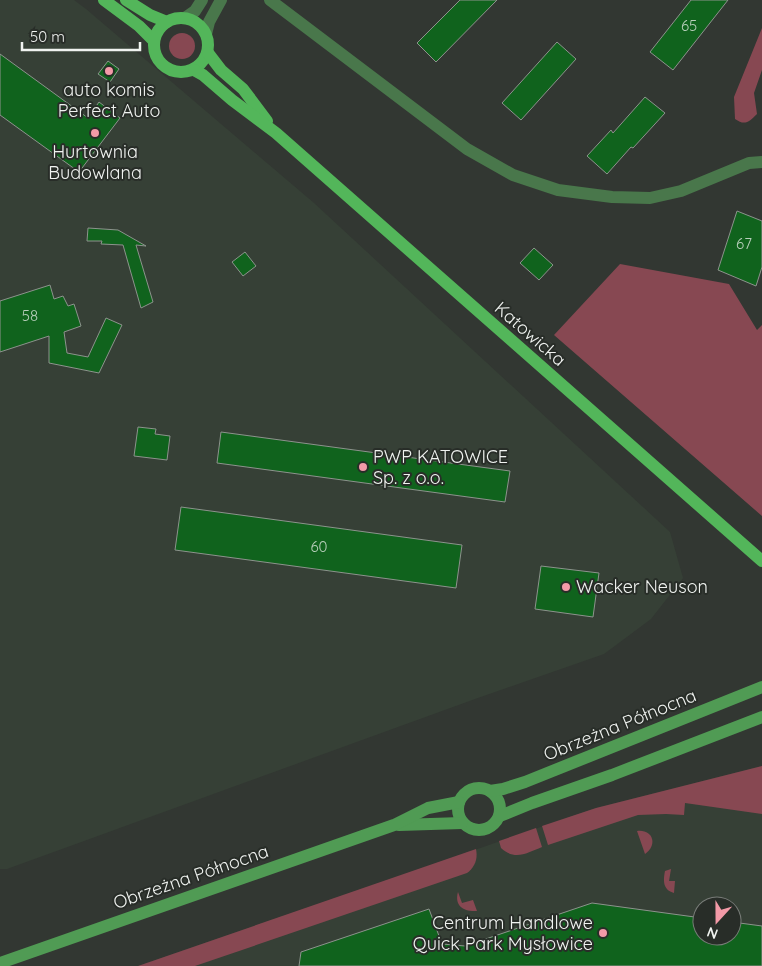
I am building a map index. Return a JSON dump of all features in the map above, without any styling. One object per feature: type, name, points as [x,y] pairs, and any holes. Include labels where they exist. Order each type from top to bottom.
[{"type":"main road","points":[[104,0],[139,26],[154,41]]},
{"type":"main road","points":[[126,0],[150,15],[167,22]]},
{"type":"main road","points":[[185,18],[192,20],[206,34],[208,53],[201,64],[194,70],[185,73],[165,68],[156,56],[154,41],[159,30],[167,22],[185,18]]},
{"type":"main road","name":"Katowicka","points":[[208,53],[222,70],[243,89],[276,133]]},
{"type":"main road","name":"Katowicka","points":[[194,70],[203,75],[232,100],[276,133],[762,561]]},
{"type":"street","points":[[185,18],[195,11],[202,0]]},
{"type":"street","points":[[206,34],[222,0]]},
{"type":"street","points":[[270,0],[467,149],[513,175],[558,190],[612,197],[650,198],[681,191],[749,163],[762,162]]},
{"type":"street","name":"Obrzeżna Północna","points":[[0,963],[394,825],[428,808],[459,802],[463,795],[471,789],[503,789],[525,782],[762,687]]},
{"type":"street","name":"Obrzeżna Północna","points":[[394,825],[462,823],[469,829],[480,831],[488,829],[495,824],[500,816],[762,717]]},
{"type":"street","points":[[490,790],[500,802],[500,816]]},
{"type":"street","points":[[459,802],[458,810],[462,823]]},
{"type":"shaded area","points":[[0,0],[74,0],[86,9],[314,203],[670,532],[683,578],[651,619],[604,654],[7,869],[0,869]]},
{"type":"shaded area","points":[[762,28],[762,70],[754,93],[757,114],[744,123],[735,119],[734,97]]},
{"type":"shaded area","points":[[182,33],[191,37],[195,46],[191,55],[182,59],[173,55],[169,46],[173,37]]},
{"type":"shaded area","points":[[620,264],[729,284],[757,330],[762,325],[762,516],[554,335]]},
{"type":"shaded area","points":[[762,766],[762,966],[138,966],[596,808]]},
{"type":"shaded area","points":[[762,766],[762,814],[685,803],[684,815],[638,815],[548,845],[542,826],[596,808]]},
{"type":"shaded area","points":[[536,828],[542,847],[521,855],[511,854],[501,848],[499,841]]},
{"type":"shaded area","points":[[637,831],[647,832],[652,838],[651,846],[645,854]]},
{"type":"shaded area","points":[[476,849],[477,856],[475,862],[467,873],[195,966],[138,966]]},
{"type":"shaded area","points":[[671,869],[669,881],[675,881],[674,893],[668,890],[664,882],[665,871]]},
{"type":"shaded area","points":[[458,892],[462,903],[473,900],[477,911],[461,907],[457,901]]},
{"type":"building","points":[[460,0],[497,0],[436,62],[417,43]]},
{"type":"building","points":[[691,0],[728,0],[673,70],[650,52]]},
{"type":"building","points":[[557,42],[576,59],[521,120],[502,103]]},
{"type":"building","points":[[0,54],[88,118],[99,102],[120,118],[79,172],[0,115]]},
{"type":"building","name":"auto komis Perfect Auto","points":[[108,61],[119,69],[110,82],[98,74]]},
{"type":"building","points":[[645,97],[665,113],[607,174],[587,156],[611,130],[613,133]]},
{"type":"building","points":[[737,211],[762,221],[762,267],[756,286],[718,270]]},
{"type":"building","points":[[88,228],[118,230],[146,246],[136,245],[153,302],[141,308],[123,245],[101,244],[102,241],[87,241]]},
{"type":"building","points":[[534,248],[553,265],[539,280],[520,263]]},
{"type":"building","points":[[245,252],[256,266],[243,276],[232,262]]},
{"type":"building","points":[[50,285],[54,299],[63,296],[68,306],[74,304],[81,326],[64,332],[67,353],[88,357],[106,318],[122,325],[99,373],[49,363],[49,336],[0,352],[0,301]]},
{"type":"building","points":[[138,427],[156,429],[155,434],[170,436],[167,460],[134,456]]},
{"type":"building","name":"PWP KATOWICE Sp. z o.o.","points":[[221,432],[510,471],[505,502],[217,463]]},
{"type":"building","points":[[181,507],[462,545],[456,588],[175,550]]},
{"type":"building","points":[[541,566],[599,573],[593,617],[535,609]]},
{"type":"building","name":"Centrum Handlowe Quick Park Mysłowice","points":[[592,903],[692,917],[692,946],[742,946],[742,923],[762,926],[762,966],[299,966],[301,952],[429,909],[442,944],[465,946]]},
{"type":"place","name":"auto komis Perfect Auto","points":[[109,71]]},
{"type":"place","name":"Hurtownia Budowlana","points":[[95,133]]},
{"type":"place","name":"PWP KATOWICE Sp. z o.o.","points":[[363,467]]},
{"type":"place","name":"Wacker Neuson","points":[[566,587]]},
{"type":"place","name":"Centrum Handlowe Quick Park Mysłowice","points":[[603,933]]}]
